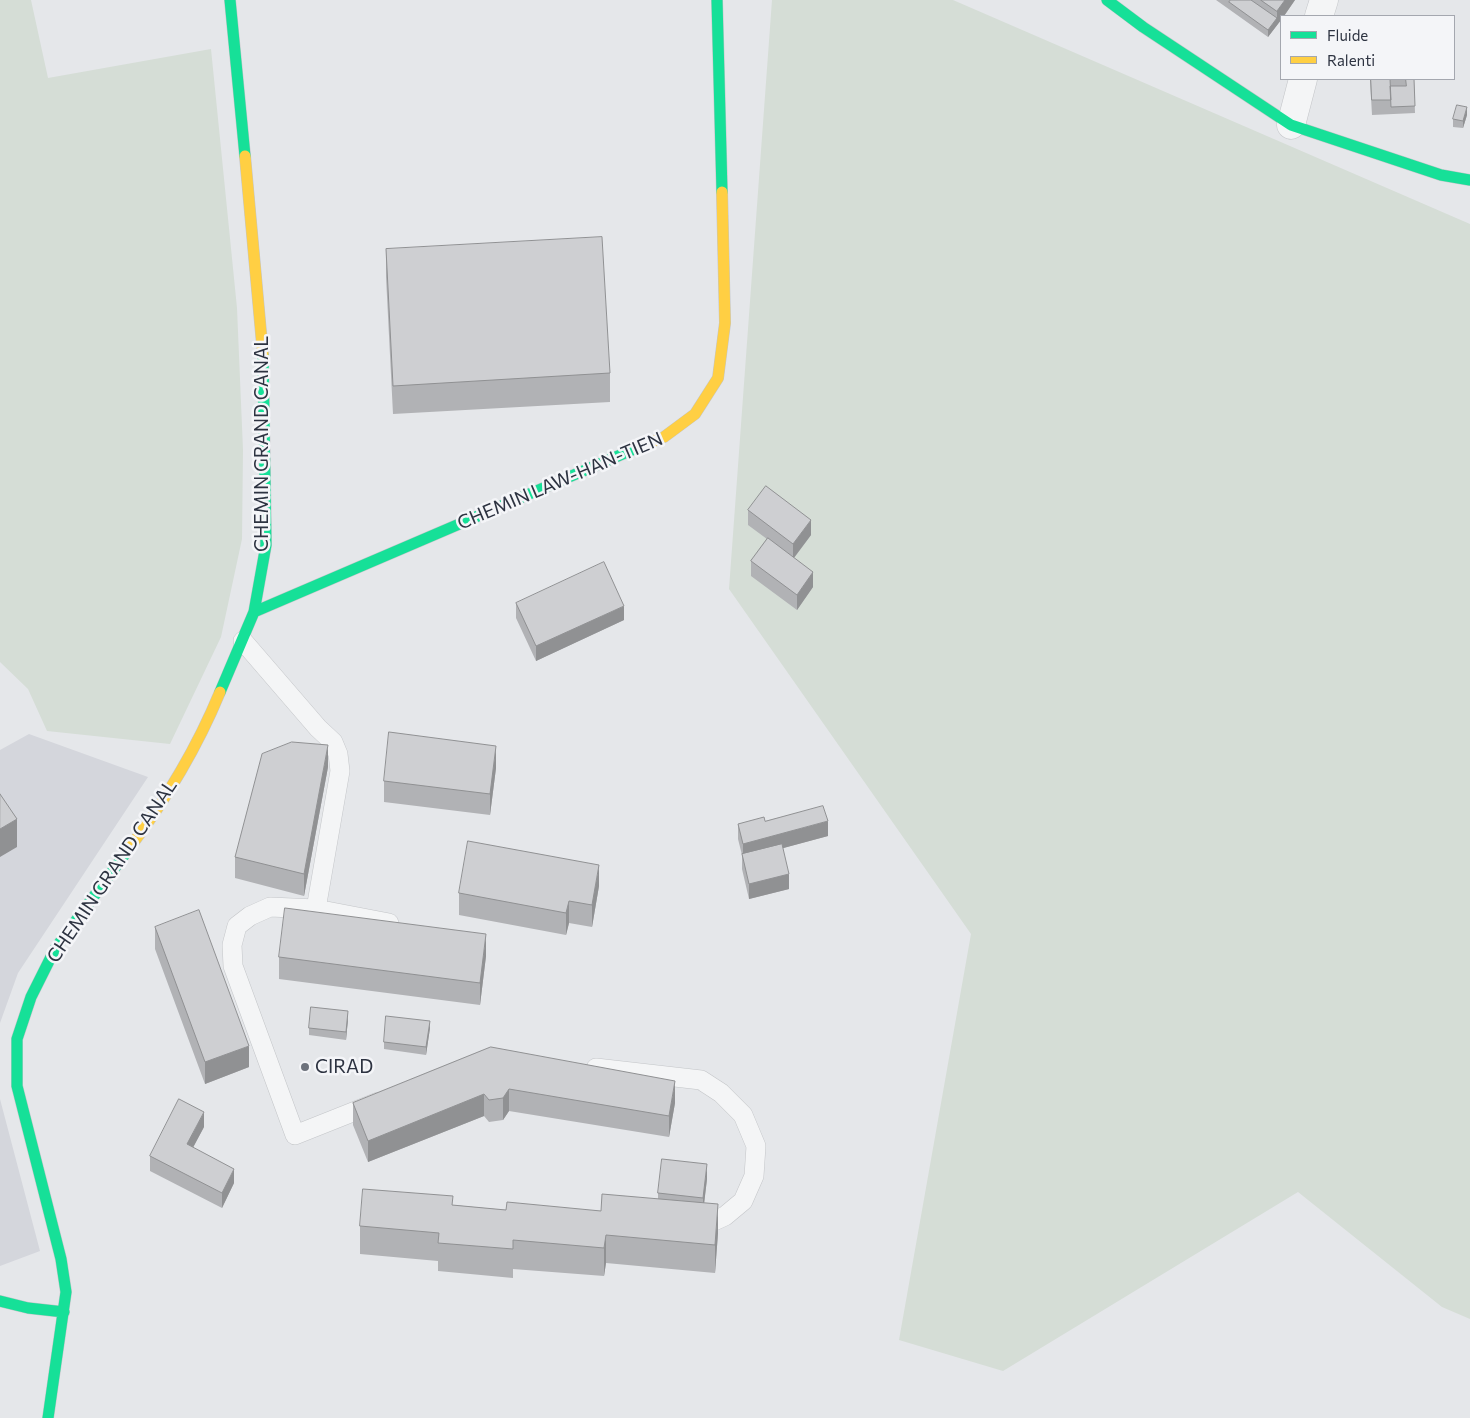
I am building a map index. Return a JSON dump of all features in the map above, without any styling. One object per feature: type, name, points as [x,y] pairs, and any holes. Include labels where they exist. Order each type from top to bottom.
[{"type":"street","name":"CHEMIN GRAND CANAL","points":[[48,1418],[66,1292],[60,1259],[17,1086],[17,1039],[31,997],[55,949],[153,817],[206,726],[254,612],[266,546],[263,348],[230,0]]},
{"type":"street","name":"CHEMIN LAW-HAN-TIEN","points":[[254,612],[664,437],[695,414],[718,378],[725,323],[717,0]]},
{"type":"street","points":[[1107,0],[1143,27],[1291,125],[1441,175],[1470,180]]},
{"type":"street","points":[[1319,15],[1324,0]]},
{"type":"street","points":[[1291,125],[1303,80]]},
{"type":"street","points":[[0,1302],[28,1308],[64,1312]]},
{"type":"lane","points":[[243,641],[318,728],[333,742],[338,754],[340,771],[316,909]]},
{"type":"lane","points":[[393,1096],[295,1135],[233,966],[232,945],[238,926],[250,916],[270,907],[316,909],[402,925]]},
{"type":"lane","points":[[577,1066],[701,1080],[721,1093],[743,1115],[756,1146],[754,1176],[743,1201],[725,1216],[712,1222],[672,1219]]},
{"type":"shaded area","points":[[0,0],[31,0],[48,78],[211,49],[237,308],[243,450],[242,539],[221,637],[170,744],[47,731],[28,689],[0,662]]},
{"type":"shaded area","points":[[772,0],[953,0],[1470,224],[1470,1319],[1442,1307],[1298,1192],[1003,1371],[899,1340],[971,934],[729,589]]},
{"type":"shaded area","points":[[29,734],[148,777],[18,973],[0,1023],[0,750]]},
{"type":"shaded area","points":[[0,1099],[40,1251],[0,1266]]},
{"type":"building","points":[[1231,0],[1251,0],[1277,18],[1268,30],[1229,2]]},
{"type":"building","points":[[1261,0],[1285,0],[1277,11]]},
{"type":"building","points":[[1371,80],[1390,80],[1391,100],[1372,100]]},
{"type":"building","points":[[1406,80],[1414,80],[1415,106],[1391,107],[1390,86],[1406,86]]},
{"type":"building","points":[[1457,105],[1467,107],[1463,121],[1453,119]]},
{"type":"building","points":[[602,237],[610,373],[393,386],[386,249]]},
{"type":"building","points":[[766,486],[811,520],[793,544],[748,510]]},
{"type":"building","points":[[768,538],[813,572],[797,595],[751,561]]},
{"type":"building","points":[[604,562],[624,606],[536,646],[516,603]]},
{"type":"building","points":[[389,732],[496,746],[490,794],[384,781]]},
{"type":"building","points":[[292,742],[328,745],[304,874],[235,857],[262,754]]},
{"type":"building","points":[[0,794],[17,819],[0,829]]},
{"type":"building","points":[[823,806],[828,821],[743,844],[738,824],[764,817],[765,821]]},
{"type":"building","points":[[468,841],[599,865],[592,905],[569,901],[566,913],[459,893]]},
{"type":"building","points":[[782,844],[789,874],[749,884],[742,854]]},
{"type":"building","points":[[285,908],[486,934],[480,983],[279,957]]},
{"type":"building","points":[[199,910],[249,1046],[205,1062],[155,927]]},
{"type":"building","points":[[311,1007],[348,1011],[346,1032],[309,1028]]},
{"type":"building","points":[[386,1016],[430,1021],[426,1047],[384,1042]]},
{"type":"building","points":[[491,1047],[675,1081],[669,1116],[509,1089],[503,1098],[489,1100],[484,1094],[368,1141],[353,1103]]},
{"type":"building","points":[[179,1099],[204,1112],[187,1144],[234,1169],[222,1193],[150,1156]]},
{"type":"building","points":[[662,1159],[707,1164],[703,1198],[658,1193]]},
{"type":"building","points":[[363,1189],[453,1196],[452,1205],[506,1210],[507,1202],[601,1211],[602,1194],[718,1204],[715,1245],[606,1235],[604,1248],[513,1240],[513,1249],[438,1243],[439,1233],[360,1226]]},
{"type":"traffic: fast","points":[[230,0],[245,156]]},
{"type":"traffic: fast","points":[[717,0],[722,192]]},
{"type":"traffic: fast","points":[[1107,0],[1143,27],[1291,125],[1441,175],[1470,180]]},
{"type":"traffic: fast","points":[[220,692],[254,612],[266,545],[263,355]]},
{"type":"traffic: fast","points":[[254,612],[639,447]]},
{"type":"traffic: fast","points":[[48,1418],[66,1292],[61,1259],[17,1086],[17,1039],[31,997],[55,949],[128,850]]},
{"type":"traffic: fast","points":[[0,1301],[28,1308],[64,1312]]},
{"type":"traffic: slow","points":[[245,156],[263,355]]},
{"type":"traffic: slow","points":[[639,447],[664,437],[695,414],[718,378],[725,323],[722,192]]},
{"type":"traffic: slow","points":[[128,850],[155,813],[191,754],[220,692]]},
{"type":"place","name":"CIRAD","points":[[305,1067]]}]
